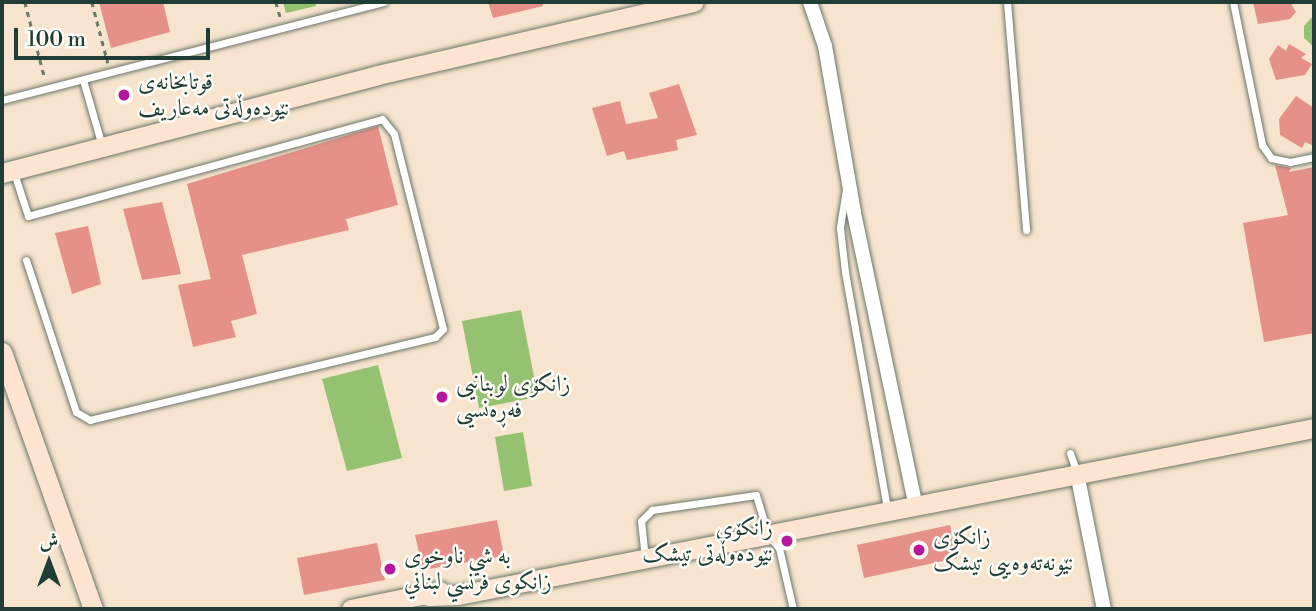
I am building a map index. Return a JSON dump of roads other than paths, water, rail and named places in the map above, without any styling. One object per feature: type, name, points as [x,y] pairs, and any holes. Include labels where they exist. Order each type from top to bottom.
[{"type":"street","points":[[7,178],[381,85],[442,64],[694,2]]},
{"type":"street","points":[[810,2],[825,46],[848,180],[914,497]]},
{"type":"street","points":[[2,352],[93,609]]},
{"type":"street","points":[[430,602],[456,586],[644,549],[767,530],[1314,428]]},
{"type":"street","points":[[351,609],[430,602],[886,502],[1033,475],[1077,473]]},
{"type":"street","points":[[1077,473],[1104,609]]},
{"type":"lane","points":[[2,100],[384,2]]},
{"type":"lane","points":[[1007,2],[1026,229]]},
{"type":"lane","points":[[1233,2],[1262,145],[1271,158],[1290,162],[1314,157]]},
{"type":"lane","points":[[83,80],[103,152]]},
{"type":"lane","points":[[7,178],[28,216],[382,119],[394,134],[443,329],[435,337],[90,420],[76,412],[26,260]]},
{"type":"lane","points":[[848,180],[841,228],[845,272],[886,502]]},
{"type":"lane","points":[[1070,453],[1077,473]]},
{"type":"lane","points":[[644,549],[641,521],[652,510],[756,495],[767,530],[779,548],[793,609]]},
{"type":"place","name":"قوتابخانەی نێودەوڵەتی مەعاریف","points":[[124,95]]},
{"type":"place","name":"زانکۆی لوبنانیی فەڕەنسیی","points":[[442,397]]},
{"type":"place","name":"زانکۆی نێودەوڵەتی تیشک","points":[[787,541]]},
{"type":"place","name":"زانکۆی نێونەتەوەییی تیشک","points":[[919,550]]},
{"type":"place","name":"به شي ناوخوى زانكوى فرنسي لبناني","points":[[390,569]]}]
